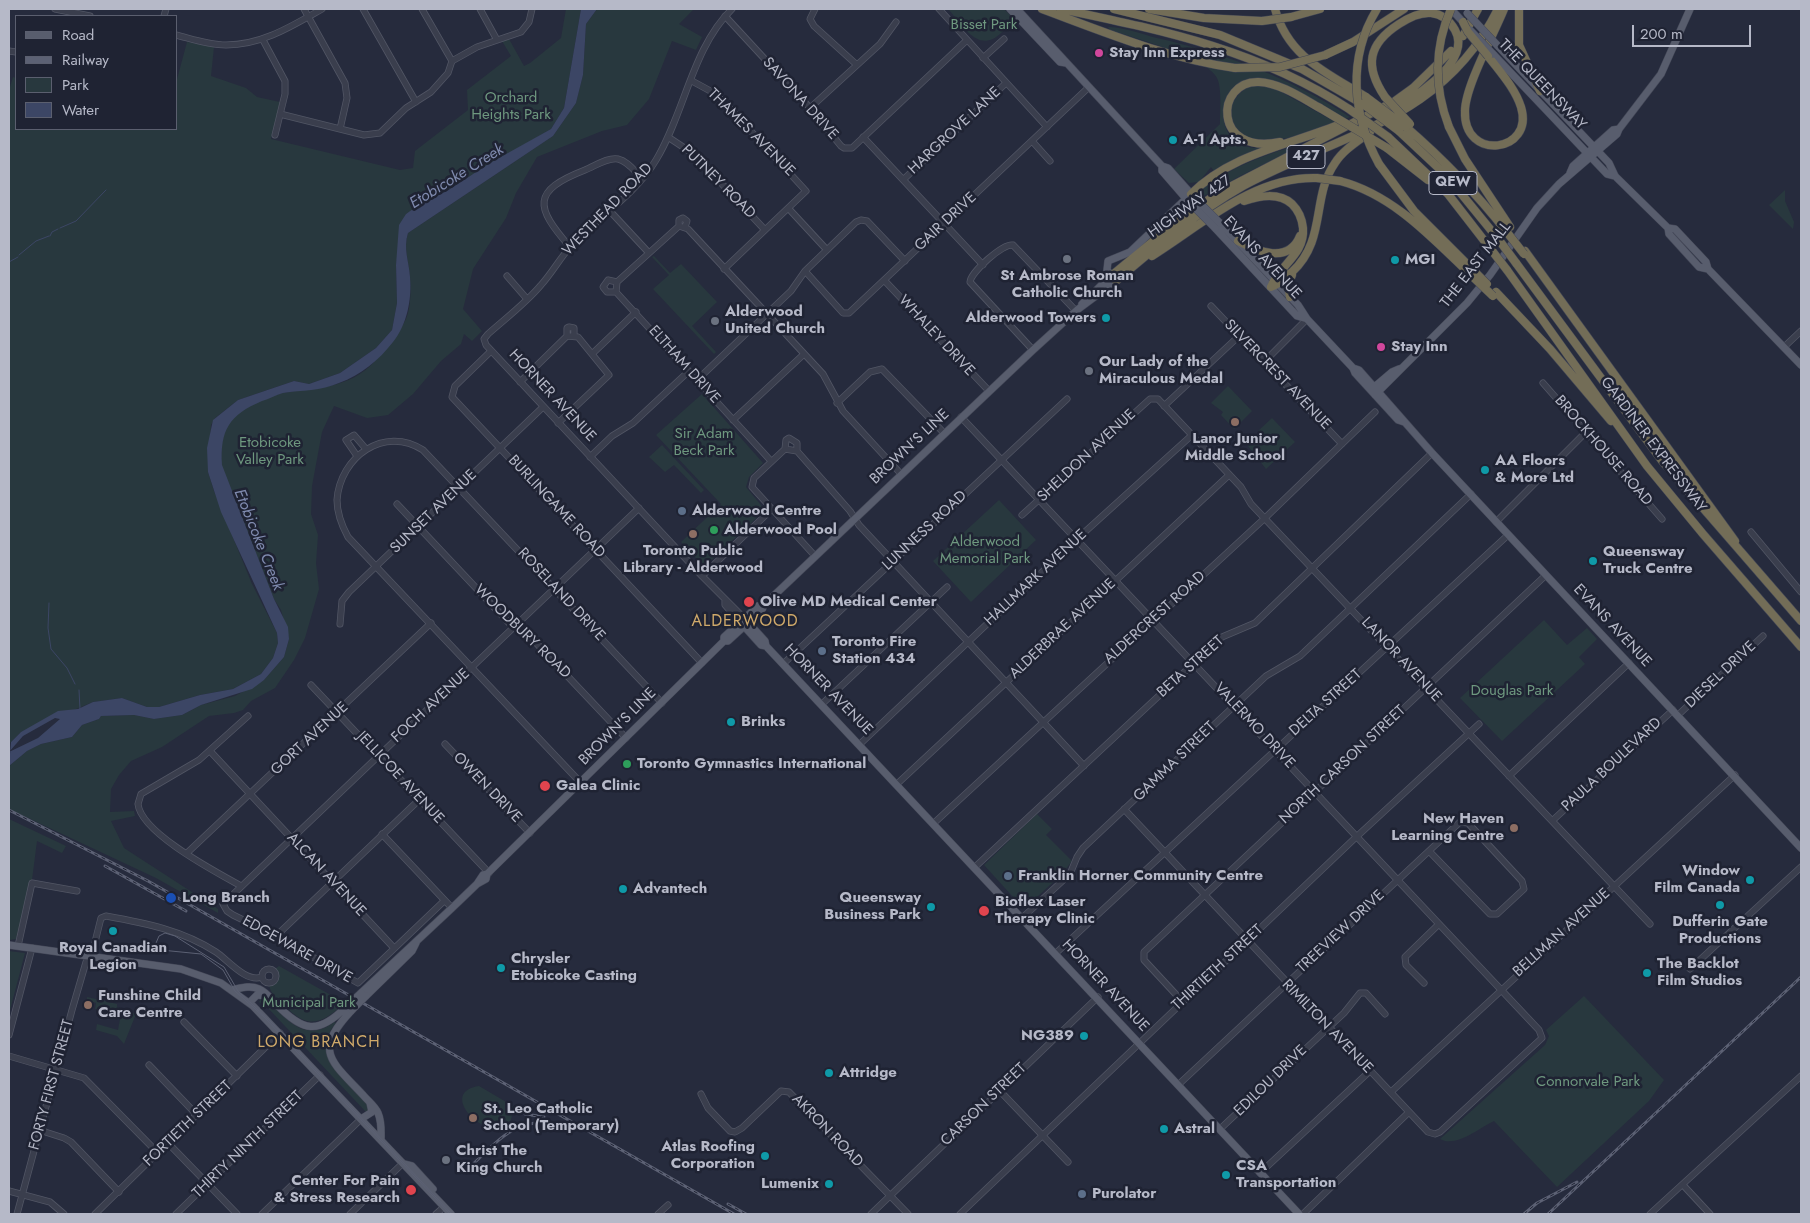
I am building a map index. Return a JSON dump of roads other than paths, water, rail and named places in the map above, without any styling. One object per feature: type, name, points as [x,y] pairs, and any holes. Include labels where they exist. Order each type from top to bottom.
[{"type":"highway","points":[[1042,9],[1179,56],[1211,65],[1235,68],[1273,68],[1303,63],[1325,55],[1353,42],[1404,9]]},
{"type":"highway","name":"QEW","points":[[1061,9],[1124,22],[1236,52],[1297,78],[1349,108],[1388,137],[1448,194]]},
{"type":"highway","name":"QEW","points":[[1114,9],[1220,35],[1302,69],[1365,101],[1405,127]]},
{"type":"highway","points":[[1149,9],[1204,18],[1262,21],[1320,9]]},
{"type":"highway","points":[[1275,9],[1280,27],[1299,52],[1365,101]]},
{"type":"highway","points":[[1377,9],[1362,44],[1357,66],[1356,92],[1361,122],[1379,164],[1414,211],[1554,354],[1634,448]]},
{"type":"highway","points":[[1451,9],[1441,38],[1437,70],[1439,94],[1449,127],[1466,159],[1524,252],[1744,556]]},
{"type":"highway","points":[[1463,36],[1478,9]]},
{"type":"highway","name":"HIGHWAY 427","points":[[1115,276],[1136,263],[1229,194],[1263,176],[1381,124],[1435,90],[1450,76],[1478,42],[1498,9]]},
{"type":"highway","points":[[1463,22],[1468,32],[1491,55],[1511,88],[1522,112],[1521,126],[1516,137],[1507,143],[1493,146],[1480,143],[1470,132],[1466,122],[1465,106],[1471,86],[1504,9]]},
{"type":"highway","points":[[1519,9],[1518,45],[1540,90]]},
{"type":"highway","points":[[1298,151],[1392,110],[1442,73],[1454,59],[1458,45],[1457,34],[1445,19],[1433,13],[1420,14],[1402,22],[1379,40],[1372,53],[1371,64],[1377,83],[1386,97],[1405,127],[1431,144],[1436,153],[1508,229]]},
{"type":"highway","name":"HIGHWAY 427","points":[[1115,276],[1174,224],[1208,199],[1251,174],[1378,112],[1401,98],[1451,51]]},
{"type":"highway","points":[[1316,134],[1262,144],[1247,142],[1233,131],[1227,112],[1234,93],[1244,85],[1254,82],[1273,85],[1320,108],[1387,148],[1448,194]]},
{"type":"highway","points":[[1192,200],[1206,180],[1230,165],[1316,134],[1382,104],[1420,82]]},
{"type":"highway","points":[[1290,296],[1288,282],[1308,253],[1313,241],[1327,180],[1335,163],[1343,153],[1381,124]]},
{"type":"highway","name":"GARDINER EXPRESSWAY","points":[[1405,127],[1499,240],[1663,462],[1801,621]]},
{"type":"highway","points":[[1136,263],[1154,255],[1223,210],[1269,185],[1293,179],[1317,178],[1340,181],[1361,188],[1392,206],[1474,274]]},
{"type":"highway","name":"GARDINER EXPRESSWAY","points":[[1448,194],[1507,270],[1634,448],[1703,534],[1801,647]]},
{"type":"highway","points":[[1223,210],[1252,198],[1272,196],[1290,202],[1301,216],[1303,227],[1300,246],[1274,284]]},
{"type":"highway","points":[[1238,241],[1260,252],[1277,254],[1292,248],[1298,240],[1303,227]]},
{"type":"highway","points":[[1274,284],[1297,267]]},
{"type":"main road","name":"EVANS AVENUE","points":[[1010,9],[1060,62],[1066,63]]},
{"type":"main road","name":"EVANS AVENUE","points":[[1018,9],[1162,166],[1168,168],[1192,200],[1274,284],[1290,296],[1307,320],[1375,391],[1402,416],[1404,422],[1432,453],[1735,775],[1801,848]]},
{"type":"main road","points":[[1451,9],[1463,22]]},
{"type":"main road","name":"THE EAST MALL","points":[[1375,391],[1395,376],[1399,369],[1467,303],[1490,275],[1538,208],[1570,173],[1596,149],[1617,134],[1618,128],[1661,74],[1690,9]]},
{"type":"main road","name":"THE QUEENSWAY","points":[[1465,11],[1596,149],[1613,168],[1615,176]]},
{"type":"main road","name":"THE QUEENSWAY","points":[[1491,55],[1607,174],[1615,176],[1668,228],[1669,234],[1699,268],[1708,269],[1801,365]]},
{"type":"main road","points":[[1115,276],[1106,266],[1108,262],[1130,252],[1192,200]]},
{"type":"main road","name":"EVANS AVENUE","points":[[1218,226],[1238,241],[1274,284],[1297,316],[1307,320]]},
{"type":"main road","name":"BROWN'S LINE","points":[[381,1140],[379,1115],[368,1100],[337,1067],[329,1050],[332,1034],[349,1009],[363,994],[412,951],[416,942],[477,884],[483,875],[488,873],[530,833],[662,703],[724,641],[724,637],[762,610],[764,605],[944,433],[1089,296],[1115,276]]},
{"type":"main road","name":"HORNER AVENUE","points":[[744,622],[761,645],[766,646],[860,744],[1098,997],[1260,1173],[1301,1214]]},
{"type":"main road","points":[[9,945],[188,971],[214,980],[250,1002],[403,1163]]},
{"type":"main road","name":"BROWN'S LINE","points":[[232,990],[250,987],[259,989],[295,1022],[309,1027],[324,1025],[349,1009]]},
{"type":"main road","points":[[250,1002],[257,995],[268,996]]},
{"type":"main road","points":[[361,1119],[372,1112],[368,1100]]},
{"type":"main road","points":[[368,1126],[372,1137],[396,1162],[412,1166],[444,1200],[448,1211]]},
{"type":"street","points":[[56,9],[85,15]]},
{"type":"street","points":[[304,9],[345,83],[347,98],[340,129]]},
{"type":"street","points":[[178,35],[226,45],[262,40],[322,9]]},
{"type":"street","points":[[363,9],[416,102]]},
{"type":"street","points":[[422,9],[452,61]]},
{"type":"street","points":[[480,9],[497,40]]},
{"type":"street","points":[[280,114],[364,135],[380,133],[416,102],[436,88],[448,72],[452,61],[476,47],[521,32],[529,22],[532,9]]},
{"type":"street","name":"WESTHEAD ROAD","points":[[484,340],[488,334],[549,277],[570,247],[642,178],[655,162],[692,81],[706,43],[732,9]]},
{"type":"street","points":[[814,9],[810,19],[814,26],[857,65]]},
{"type":"street","points":[[939,9],[1047,127]]},
{"type":"street","name":"SAVONA DRIVE","points":[[725,16],[810,108],[844,148],[852,148],[967,40]]},
{"type":"street","points":[[810,108],[880,44],[896,22]]},
{"type":"street","points":[[983,58],[1004,39]]},
{"type":"street","points":[[262,40],[285,81],[285,94],[275,135]]},
{"type":"street","name":"THAMES AVENUE","points":[[692,81],[714,93],[727,105],[806,191],[788,209]]},
{"type":"street","name":"HARGROVE LANE","points":[[904,179],[1006,83]]},
{"type":"street","name":"GAIR DRIVE","points":[[805,272],[843,313],[848,313],[1089,88]]},
{"type":"street","name":"PUTNEY ROAD","points":[[668,137],[695,155],[765,230]]},
{"type":"street","points":[[864,137],[983,264]]},
{"type":"street","points":[[1032,142],[1050,161]]},
{"type":"street","points":[[570,247],[549,223],[546,214],[546,198],[555,183],[614,159],[626,162],[642,178]]},
{"type":"street","points":[[724,268],[788,209],[827,250]]},
{"type":"street","points":[[609,210],[649,252],[682,227],[724,268],[826,377],[837,403],[901,474]]},
{"type":"street","points":[[697,380],[791,291],[805,272],[827,250],[861,220],[868,221],[905,261]]},
{"type":"street","points":[[1033,350],[970,282],[972,276],[983,264],[1006,245],[1012,244],[1076,310]]},
{"type":"street","name":"ELTHAM DRIVE","points":[[649,252],[616,287],[636,312],[771,461]]},
{"type":"street","points":[[507,276],[527,299]]},
{"type":"street","name":"WHALEY DRIVE","points":[[884,280],[989,391]]},
{"type":"street","name":"SILVERCREST AVENUE","points":[[1211,306],[1342,444]]},
{"type":"street","points":[[592,354],[636,312]]},
{"type":"street","points":[[1264,362],[1307,320]]},
{"type":"street","points":[[1784,347],[1801,330]]},
{"type":"street","points":[[520,382],[567,336],[574,336],[592,354],[609,375],[558,422]]},
{"type":"street","points":[[1164,406],[1239,336]]},
{"type":"street","name":"HORNER AVENUE","points":[[484,340],[491,351],[726,601],[726,605],[744,622]]},
{"type":"street","name":"BURLINGAME ROAD","points":[[491,351],[455,386],[452,397],[702,663]]},
{"type":"street","points":[[734,420],[804,354]]},
{"type":"street","points":[[837,403],[870,372],[882,370],[944,433]]},
{"type":"street","points":[[590,457],[612,436],[632,423],[689,371]]},
{"type":"street","name":"BROCKHOUSE ROAD","points":[[1543,383],[1662,519]]},
{"type":"street","name":"LANOR AVENUE","points":[[1153,397],[1164,406],[1230,475],[1241,487],[1251,504],[1351,607],[1650,924]]},
{"type":"street","name":"SHELDON AVENUE","points":[[1022,516],[1153,397]]},
{"type":"street","name":"LUNNESS ROAD","points":[[784,664],[1067,399]]},
{"type":"street","name":"SUNSET AVENUE","points":[[340,624],[341,608],[345,598],[376,566],[543,407]]},
{"type":"street","name":"ALDERCREST ROAD","points":[[934,823],[1153,619],[1265,518],[1375,412]]},
{"type":"street","name":"VALERMO DRIVE","points":[[961,418],[1194,662],[1501,989],[1539,1030],[1542,1038]]},
{"type":"street","points":[[1496,522],[1586,431]]},
{"type":"street","points":[[357,456],[348,445],[346,440],[348,437],[354,435],[366,449]]},
{"type":"street","name":"HALLMARK AVENUE","points":[[860,744],[1077,539],[1192,435]]},
{"type":"street","points":[[797,451],[797,443],[790,438],[786,440],[785,449],[754,478],[752,485],[755,492],[815,556]]},
{"type":"street","name":"ROSELAND DRIVE","points":[[581,783],[348,537],[338,511],[337,501],[343,475],[357,456],[366,449],[383,441],[395,440],[414,444],[422,450],[555,588],[662,703]]},
{"type":"street","points":[[785,449],[797,451],[892,561],[1084,766]]},
{"type":"street","name":"BETA STREET","points":[[975,867],[1222,637],[1255,623],[1312,566],[1432,453]]},
{"type":"street","name":"ALDERBRAE AVENUE","points":[[897,784],[1115,579],[1230,475]]},
{"type":"street","name":"GAMMA STREET","points":[[1022,918],[1070,874],[1076,857],[1083,848],[1234,705],[1266,676],[1300,656],[1471,494]]},
{"type":"street","name":"WOODBURY ROAD","points":[[397,504],[509,623],[522,628],[626,738]]},
{"type":"street","name":"FOCH AVENUE","points":[[224,903],[639,508]]},
{"type":"street","points":[[702,576],[772,510]]},
{"type":"street","points":[[1751,532],[1801,592]]},
{"type":"street","name":"DELTA STREET","points":[[1056,953],[1508,535]]},
{"type":"street","name":"NORTH CARSON STREET","points":[[1182,1001],[1143,956],[1144,952],[1546,575]]},
{"type":"street","points":[[822,704],[947,587]]},
{"type":"street","name":"GORT AVENUE","points":[[187,853],[431,623]]},
{"type":"street","name":"DIESEL DRIVE","points":[[1675,713],[1763,636]]},
{"type":"street","points":[[1509,776],[1629,664]]},
{"type":"street","name":"JELLICOE AVENUE","points":[[311,684],[488,873]]},
{"type":"street","name":"PAULA BOULEVARD","points":[[1552,821],[1675,713]]},
{"type":"street","points":[[241,886],[171,844],[144,820],[138,808],[139,798],[145,791],[187,769],[248,716]]},
{"type":"street","name":"THIRTIETH STREET","points":[[960,1214],[1357,836],[1480,724]]},
{"type":"street","name":"OWEN DRIVE","points":[[445,744],[530,833]]},
{"type":"street","name":"ALCAN AVENUE","points":[[210,751],[394,948]]},
{"type":"street","name":"BELLMAN AVENUE","points":[[1391,1092],[1735,775]]},
{"type":"street","points":[[276,936],[420,799]]},
{"type":"street","name":"RIMILTON AVENUE","points":[[1124,810],[1426,1131],[1438,1134],[1542,1038]]},
{"type":"street","name":"TREEVIEW DRIVE","points":[[1178,1085],[1397,879],[1462,821],[1468,823],[1516,874],[1524,884],[1524,889],[1497,914],[1490,914],[1429,851]]},
{"type":"street","points":[[382,834],[452,908]]},
{"type":"street","points":[[1690,969],[1801,867]]},
{"type":"street","points":[[18,946],[32,883],[77,891]]},
{"type":"street","points":[[394,948],[444,900]]},
{"type":"street","name":"EDGEWARE DRIVE","points":[[224,903],[227,911],[233,915],[276,936],[356,983],[394,948]]},
{"type":"street","name":"FORTY FIRST STREET","points":[[16,1214],[84,966],[102,917],[134,921],[177,932],[213,950],[253,978],[262,977]]},
{"type":"street","points":[[1424,983],[1406,965],[1405,957],[1439,924]]},
{"type":"street","points":[[9,1035],[32,948]]},
{"type":"street","name":"EDILOU DRIVE","points":[[1220,1129],[1344,1013],[1363,992],[1385,1014]]},
{"type":"street","name":"CARSON STREET","points":[[871,1214],[1098,997]]},
{"type":"street","points":[[184,1022],[237,1076]]},
{"type":"street","name":"FORTIETH STREET","points":[[95,1214],[280,1034]]},
{"type":"street","points":[[9,1056],[84,1078],[158,1153]]},
{"type":"street","points":[[149,1065],[197,1114]]},
{"type":"street","points":[[1260,1173],[1370,1071]]},
{"type":"street","name":"THIRTY NINTH STREET","points":[[176,1214],[320,1076]]},
{"type":"street","points":[[1650,1214],[1801,1076]]},
{"type":"street","points":[[999,1090],[1068,1162]]},
{"type":"street","name":"AKRON ROAD","points":[[702,1094],[708,1108],[730,1131],[735,1132],[742,1128],[781,1091],[789,1092],[908,1214]]},
{"type":"street","points":[[1301,1214],[1408,1112]]},
{"type":"street","points":[[262,1214],[361,1119]]},
{"type":"street","points":[[39,1130],[71,1142],[119,1192]]},
{"type":"street","points":[[168,1143],[237,1214]]},
{"type":"street","points":[[350,1214],[403,1163]]},
{"type":"street","points":[[1683,1185],[1710,1214]]},
{"type":"street","points":[[9,1191],[50,1202],[64,1214]]},
{"type":"street","points":[[658,1214],[668,1205]]},
{"type":"street","points":[[436,1214],[448,1211]]},
{"type":"water","name":"Etobicoke Creek","points":[[581,9],[597,9],[586,24],[583,75],[576,103],[553,136],[408,233],[406,244],[410,294],[408,311],[402,328],[388,349],[376,361],[347,380],[325,388],[283,393],[262,401],[242,412],[229,425],[223,442],[222,465],[274,599],[288,627],[289,639],[284,657],[264,680],[252,689],[201,705],[182,715],[154,719],[134,715],[101,716],[99,719],[82,725],[72,737],[41,744],[27,751],[9,766],[10,751],[11,742],[21,732],[58,711],[78,709],[93,702],[122,698],[147,707],[159,707],[200,695],[233,689],[261,674],[273,658],[278,643],[277,633],[221,512],[208,472],[207,448],[213,420],[238,400],[294,381],[309,384],[340,373],[376,348],[392,330],[397,303],[396,265],[399,225],[406,214],[420,204],[447,191],[490,163],[551,129],[564,108]],"holes":[[[55,718],[60,719],[38,738],[10,751],[23,736]]]},
{"type":"waterway","points":[[60,228],[76,221],[106,190]]},
{"type":"waterway","points":[[50,236],[52,232],[58,229]]},
{"type":"waterway","points":[[19,255],[36,241],[49,236]]},
{"type":"waterway","points":[[9,262],[18,257]]},
{"type":"waterway","points":[[49,603],[48,628],[51,649],[67,668],[75,684]]},
{"type":"waterway","points":[[79,690],[80,709]]},
{"type":"tram line","points":[[450,1214],[265,1018],[235,991],[223,970],[201,954],[161,950],[156,943],[159,936],[165,933],[175,936],[224,967],[238,991],[271,1022],[452,1214]]},
{"type":"railway","points":[[9,810],[148,881],[734,1214]]},
{"type":"railway","points":[[105,866],[186,911]]},
{"type":"railway","points":[[1548,1214],[1801,977]]},
{"type":"railway","points":[[525,1114],[544,1117]]},
{"type":"railway","points":[[470,1167],[503,1137],[525,1125],[538,1123],[569,1128]]},
{"type":"railway","points":[[1524,1214],[1537,1203],[1577,1182]]},
{"type":"railway","points":[[728,1204],[746,1214]]},
{"type":"place","name":"Stay Inn Express","points":[[1099,53]]},
{"type":"place","name":"A-1 Apts.","points":[[1173,140]]},
{"type":"place","name":"St Ambrose Roman Catholic Church","points":[[1067,259]]},
{"type":"place","name":"MGI","points":[[1395,260]]},
{"type":"place","name":"Alderwood Towers","points":[[1106,318]]},
{"type":"place","name":"Alderwood United Church","points":[[715,321]]},
{"type":"place","name":"Stay Inn","points":[[1381,347]]},
{"type":"place","name":"Our Lady of the Miraculous Medal","points":[[1089,371]]},
{"type":"place","name":"Lanor Junior Middle School","points":[[1235,422]]},
{"type":"place","name":"AA Floors & More Ltd","points":[[1485,470]]},
{"type":"place","name":"Alderwood Centre","points":[[682,511]]},
{"type":"place","name":"Alderwood Pool","points":[[714,530]]},
{"type":"place","name":"Toronto Public Library - Alderwood","points":[[693,534]]},
{"type":"place","name":"Queensway Truck Centre","points":[[1593,561]]},
{"type":"place","name":"Olive MD Medical Center","points":[[749,602]]},
{"type":"place","name":"Toronto Fire Station 434","points":[[822,651]]},
{"type":"place","name":"Brinks","points":[[731,722]]},
{"type":"place","name":"Toronto Gymnastics International","points":[[627,764]]},
{"type":"place","name":"Galea Clinic","points":[[545,786]]},
{"type":"place","name":"New Haven Learning Centre","points":[[1514,828]]},
{"type":"place","name":"Franklin Horner Community Centre","points":[[1008,876]]},
{"type":"place","name":"Window Film Canada","points":[[1750,880]]},
{"type":"place","name":"Advantech","points":[[623,889]]},
{"type":"place","name":"Long Branch","points":[[171,898]]},
{"type":"place","name":"Dufferin Gate Productions","points":[[1720,905]]},
{"type":"place","name":"Queensway Business Park","points":[[931,907]]},
{"type":"place","name":"Bioflex Laser Therapy Clinic","points":[[984,911]]},
{"type":"place","name":"Royal Canadian Legion","points":[[113,931]]},
{"type":"place","name":"Chrysler Etobicoke Casting","points":[[501,968]]},
{"type":"place","name":"The Backlot Film Studios","points":[[1647,973]]},
{"type":"place","name":"Funshine Child Care Centre","points":[[88,1005]]},
{"type":"place","name":"NG389","points":[[1084,1036]]},
{"type":"place","name":"Attridge","points":[[829,1073]]},
{"type":"place","name":"St. Leo Catholic School (Temporary)","points":[[473,1118]]},
{"type":"place","name":"Astral","points":[[1164,1129]]},
{"type":"place","name":"Atlas Roofing Corporation","points":[[765,1156]]},
{"type":"place","name":"Christ The King Church","points":[[446,1160]]},
{"type":"place","name":"CSA Transportation","points":[[1226,1175]]},
{"type":"place","name":"Lumenix","points":[[829,1184]]},
{"type":"place","name":"Center For Pain & Stress Research","points":[[411,1190]]},
{"type":"place","name":"Purolator","points":[[1082,1194]]},
{"type":"district","name":"ALDERWOOD","points":[[745,622]]},
{"type":"district","name":"LONG BRANCH","points":[[319,1043]]},
{"type":"park label","name":"Bisset Park","points":[[984,25]]},
{"type":"park label","name":"Orchard Heights Park","points":[[511,106]]},
{"type":"park label","name":"Sir Adam Beck Park","points":[[704,442]]},
{"type":"park label","name":"Etobicoke Valley Park","points":[[270,452]]},
{"type":"park label","name":"Alderwood Memorial Park","points":[[985,550]]},
{"type":"park label","name":"Douglas Park","points":[[1512,691]]},
{"type":"park label","name":"Municipal Park","points":[[309,1003]]},
{"type":"park label","name":"Connorvale Park","points":[[1588,1082]]}]
